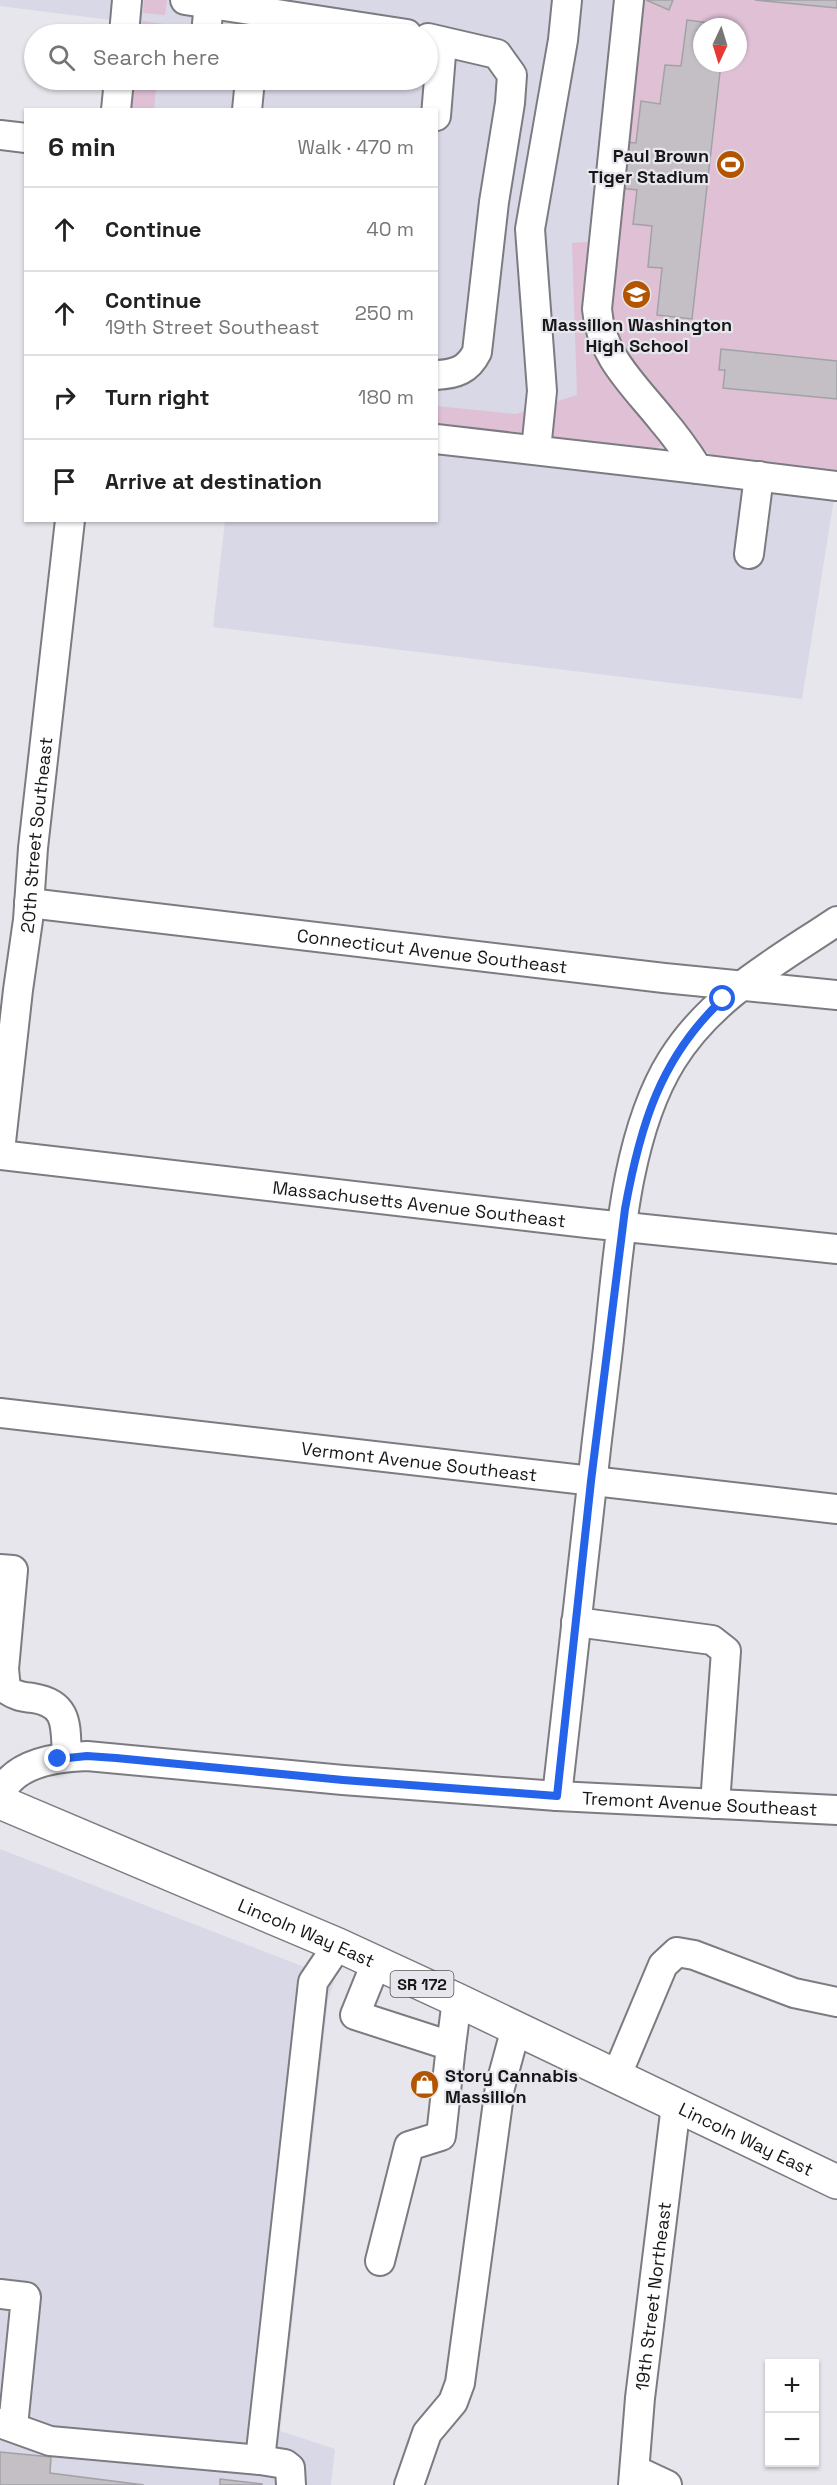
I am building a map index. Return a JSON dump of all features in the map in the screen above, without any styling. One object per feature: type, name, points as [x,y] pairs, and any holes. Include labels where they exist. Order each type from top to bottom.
[{"type":"main road","name":"Lincoln Way East","points":[[0,1802],[338,1945],[837,2182]]},
{"type":"street","points":[[536,450],[542,391],[530,229],[563,40],[567,0]]},
{"type":"street","points":[[629,0],[598,323],[601,336],[614,360],[667,425],[698,469]]},
{"type":"street","points":[[122,1],[123,24]]},
{"type":"street","points":[[203,24],[197,2],[334,11],[375,24]]},
{"type":"street","points":[[438,41],[497,54],[512,75],[510,103],[494,202],[477,352],[472,362],[463,370],[438,375]]},
{"type":"street","points":[[116,108],[118,90]]},
{"type":"street","points":[[247,108],[249,90]]},
{"type":"street","points":[[436,90],[436,108]]},
{"type":"street","points":[[0,135],[24,138]]},
{"type":"street","points":[[438,439],[837,486]]},
{"type":"street","points":[[749,554],[759,476]]},
{"type":"street","name":"20th Street Southeast","points":[[0,1153],[70,522]]},
{"type":"street","name":"Connecticut Avenue Southeast","points":[[29,903],[664,978],[837,995]]},
{"type":"street","points":[[557,1796],[591,1481],[622,1226],[633,1167],[653,1099],[672,1061],[687,1037],[705,1015],[743,985],[837,921]]},
{"type":"street","name":"Massachusetts Avenue Southeast","points":[[0,1153],[837,1249]]},
{"type":"street","name":"Vermont Avenue Southeast","points":[[0,1413],[837,1509]]},
{"type":"street","points":[[0,1569],[13,1570],[4,1669],[6,1689],[20,1697],[52,1703],[58,1707],[65,1725],[67,1757]]},
{"type":"street","points":[[576,1622],[712,1640],[726,1652],[715,1804]]},
{"type":"street","name":"Tremont Avenue Southeast","points":[[0,1796],[10,1781],[19,1773],[43,1761],[67,1757],[116,1758],[343,1780],[557,1796],[837,1810]]},
{"type":"street","points":[[260,2460],[313,1982],[338,1945]]},
{"type":"street","points":[[616,2077],[663,1965],[676,1952],[694,1954],[794,1993],[837,2002]]},
{"type":"street","points":[[376,1963],[355,2015],[451,2046]]},
{"type":"street","points":[[381,2261],[409,2146],[441,2136],[457,2000]]},
{"type":"street","points":[[409,2485],[427,2433],[453,2402],[460,2384],[500,2087],[516,2028]]},
{"type":"street","name":"19th Street Northeast","points":[[634,2477],[640,2398],[676,2105]]},
{"type":"street","points":[[0,2294],[26,2297],[7,2425],[33,2437],[50,2441],[285,2464],[290,2468],[291,2485]]},
{"type":"street","points":[[634,2477],[667,2485]]},
{"type":"shaded area","name":"Massillon Washington High School","points":[[0,0],[837,0],[837,480],[802,699],[213,627],[225,522],[438,522],[438,108],[148,108],[151,90],[438,90],[438,24],[142,24],[0,6]]},
{"type":"shaded area","points":[[144,0],[167,0],[165,15],[143,13]]},
{"type":"shaded area","name":"Paul Brown Tiger Stadium","points":[[637,0],[837,0],[837,476],[717,458],[693,443],[608,340]]},
{"type":"shaded area","points":[[142,21],[164,24],[142,24]]},
{"type":"shaded area","points":[[134,90],[156,90],[154,108],[131,108]]},
{"type":"shaded area","points":[[596,241],[590,323],[663,444],[653,451],[438,429],[438,406],[516,414],[577,395],[572,243]]},
{"type":"shaded area","points":[[0,1849],[335,1979],[328,2000],[280,2431],[335,2449],[331,2485],[0,2485]]},
{"type":"building","points":[[646,0],[673,0],[669,10]]},
{"type":"building","points":[[755,0],[837,0],[837,8]]},
{"type":"building","points":[[687,20],[693,21],[693,72],[720,72],[692,319],[657,315],[662,268],[648,267],[652,226],[633,224],[637,190],[620,188],[625,142],[636,143],[641,101],[660,104],[665,65],[681,66]]},
{"type":"building","points":[[721,349],[837,361],[837,399],[723,388],[725,370],[719,370]]},
{"type":"building","points":[[0,2452],[51,2457],[50,2473],[144,2485],[0,2485]]},
{"type":"building","points":[[220,2479],[262,2484],[262,2485],[220,2485]]},
{"type":"place","name":"Paul Brown Tiger Stadium","points":[[730,165]]},
{"type":"place","name":"Massillon Washington High School","points":[[637,295]]},
{"type":"place","name":"Story Cannabis Massillon","points":[[424,2085]]},
{"type":"route","points":[[58,1759],[72,1756],[116,1758],[343,1780],[557,1796],[591,1481],[625,1209],[633,1167],[653,1099],[665,1073],[687,1037],[705,1015],[723,999]]}]
